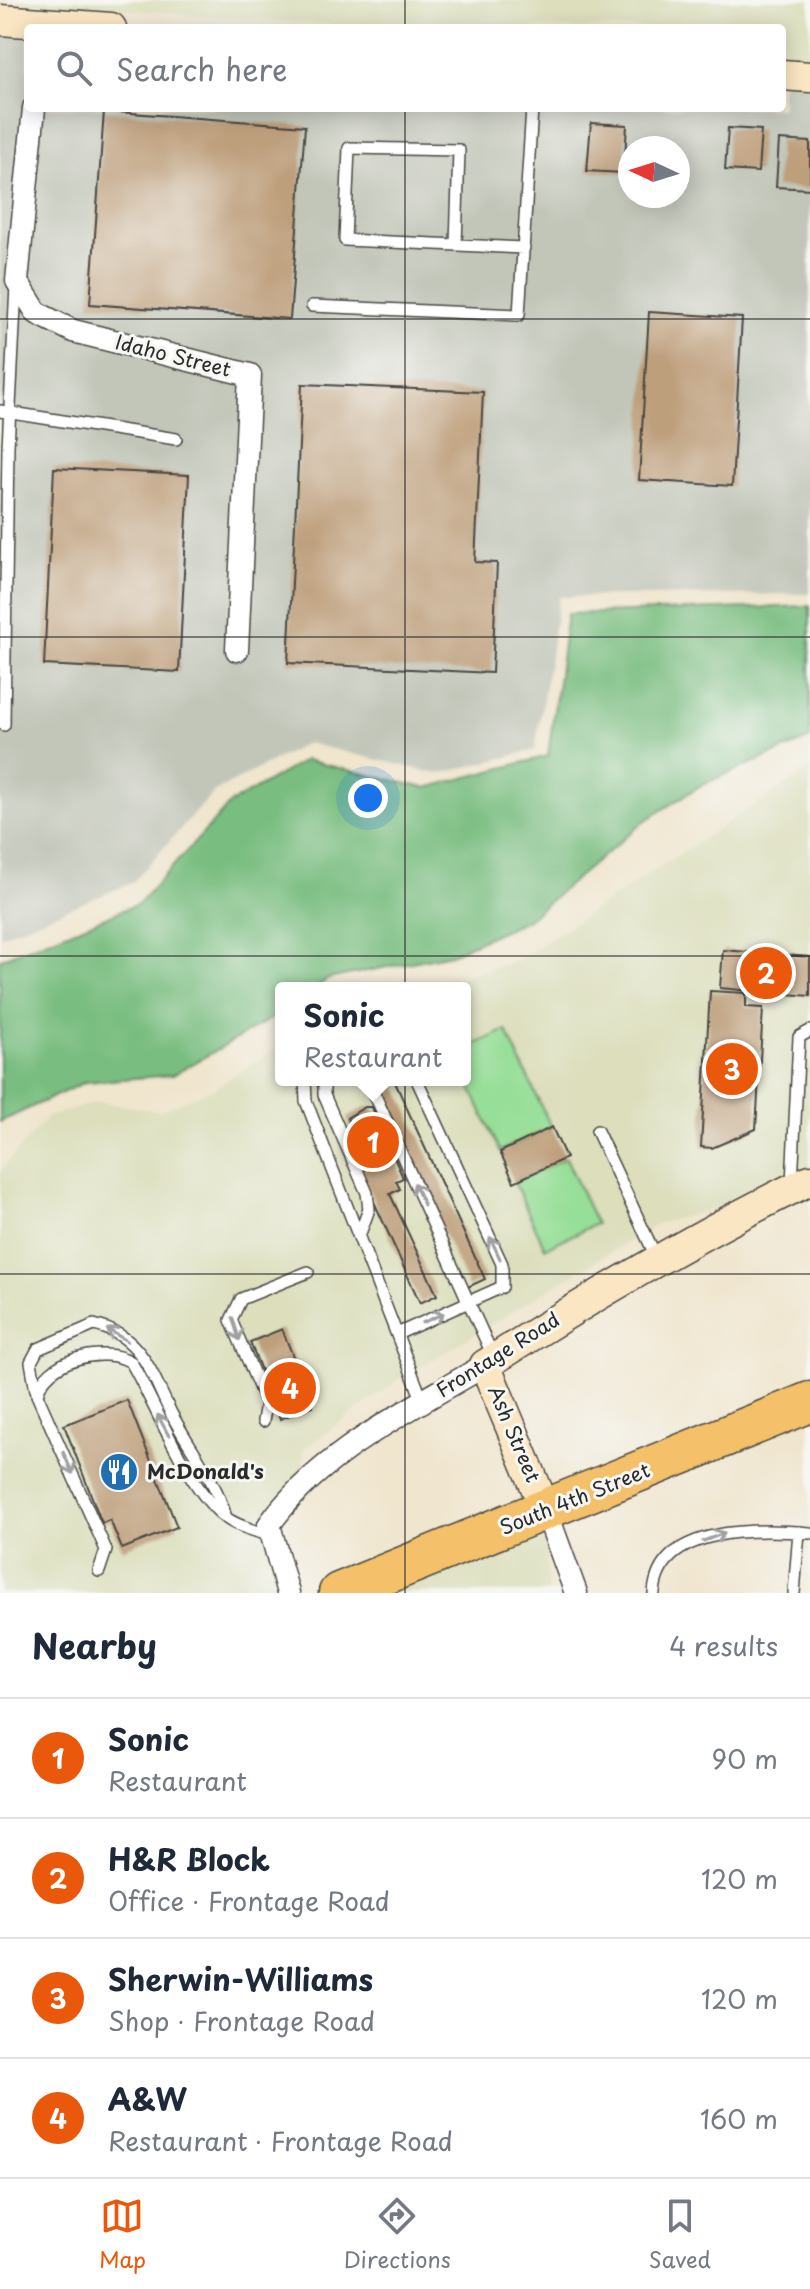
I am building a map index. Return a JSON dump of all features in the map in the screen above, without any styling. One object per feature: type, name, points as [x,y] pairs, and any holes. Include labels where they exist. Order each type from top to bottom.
[{"type":"highway","name":"South 4th Street","points":[[339,1593],[810,1402]]},
{"type":"street","points":[[0,20],[29,24]]},
{"type":"street","points":[[786,75],[810,77]]},
{"type":"street","points":[[17,281],[34,112]]},
{"type":"street","name":"Idaho Street","points":[[17,281],[37,313],[73,331],[250,375],[237,650]]},
{"type":"street","name":"Frontage Road","points":[[272,1536],[269,1525],[290,1495],[378,1429],[657,1259],[801,1184]]},
{"type":"street","name":"Ash Street","points":[[490,1362],[576,1593]]},
{"type":"street","points":[[272,1536],[288,1593]]},
{"type":"lane","points":[[312,306],[519,315],[532,112]]},
{"type":"lane","points":[[456,245],[459,150],[349,148],[345,240],[456,245],[524,248]]},
{"type":"lane","points":[[4,725],[5,411],[17,281]]},
{"type":"lane","points":[[5,411],[176,439]]},
{"type":"lane","points":[[801,1184],[799,1037],[810,1031]]},
{"type":"lane","points":[[305,1086],[306,1101],[423,1402]]},
{"type":"lane","points":[[324,1086],[324,1095],[367,1193],[369,1209],[359,1236]]},
{"type":"lane","points":[[371,1086],[468,1302],[490,1362]]},
{"type":"lane","points":[[397,1334],[502,1287],[502,1264],[420,1086]]},
{"type":"lane","points":[[597,1131],[657,1259]]},
{"type":"lane","points":[[263,1421],[266,1403],[231,1320],[241,1299],[308,1272]]},
{"type":"lane","points":[[99,1571],[106,1550],[37,1395],[31,1362],[38,1349],[94,1325],[123,1336],[138,1350],[154,1376],[169,1411],[222,1500],[226,1519]]},
{"type":"lane","points":[[37,1395],[46,1376],[92,1354],[109,1353],[131,1362],[162,1424],[210,1503],[226,1519],[272,1536]]},
{"type":"lane","points":[[654,1587],[658,1567],[668,1556],[729,1531],[804,1533],[794,1593]]},
{"type":"shaded area","points":[[0,0],[810,0],[810,59],[786,57],[786,24],[320,24]]},
{"type":"shaded area","points":[[0,20],[24,27],[24,112],[786,112],[786,75],[810,77],[810,594],[559,597],[535,750],[438,774],[307,743],[214,792],[132,883],[0,936]]},
{"type":"shaded area","points":[[810,769],[810,1180],[792,1189],[659,1223],[397,1381],[304,1449],[302,1486],[269,1525],[288,1593],[0,1593],[0,1171],[47,1117],[98,1102],[160,1111],[216,1087],[275,1050],[275,1086],[471,1086],[471,982],[441,982],[516,961]]},
{"type":"shaded area","points":[[546,1511],[548,1593],[339,1593]]},
{"type":"green space","points":[[810,606],[810,739],[703,784],[646,820],[528,919],[451,954],[324,982],[275,982],[275,1016],[173,1075],[85,1082],[0,1122],[0,959],[138,904],[231,803],[305,760],[426,788],[548,756],[567,614]]},
{"type":"green space","points":[[506,1030],[551,1127],[500,1151],[470,1086],[471,1046]]},
{"type":"green space","points":[[566,1158],[596,1224],[545,1248],[514,1182]]},
{"type":"building","points":[[104,112],[305,126],[290,319],[90,304]]},
{"type":"building","points":[[591,123],[627,125],[626,136],[618,136],[618,173],[587,171]]},
{"type":"building","points":[[728,128],[761,130],[758,172],[725,170]]},
{"type":"building","points":[[779,140],[810,142],[810,189],[776,187]]},
{"type":"building","points":[[649,312],[742,318],[732,486],[639,480]]},
{"type":"building","points":[[302,384],[483,392],[475,562],[497,563],[492,673],[288,663]]},
{"type":"building","points":[[54,468],[189,475],[179,672],[44,665]]},
{"type":"building","points":[[723,950],[810,957],[810,996],[720,988]]},
{"type":"building","points":[[710,991],[746,993],[746,1007],[763,1008],[756,1129],[712,1148],[701,1147]]},
{"type":"building","points":[[377,1086],[397,1086],[485,1279],[468,1287]]},
{"type":"building","points":[[365,1107],[372,1107],[403,1178],[396,1181],[400,1189],[390,1194],[437,1295],[420,1303],[360,1171],[369,1167],[347,1118]]},
{"type":"building","points":[[552,1127],[566,1158],[514,1182],[500,1152]]},
{"type":"building","points":[[282,1329],[313,1406],[280,1419],[250,1342]]},
{"type":"building","name":"McDonald's","points":[[127,1400],[177,1527],[122,1549],[110,1520],[102,1523],[64,1425]]},
{"type":"place","name":"H&R Block","points":[[766,973]]},
{"type":"place","name":"Sherwin-Williams","points":[[732,1069]]},
{"type":"place","name":"Sonic","points":[[373,1142]]},
{"type":"place","name":"A&W","points":[[290,1388]]},
{"type":"place","name":"McDonald's","points":[[119,1472]]}]
